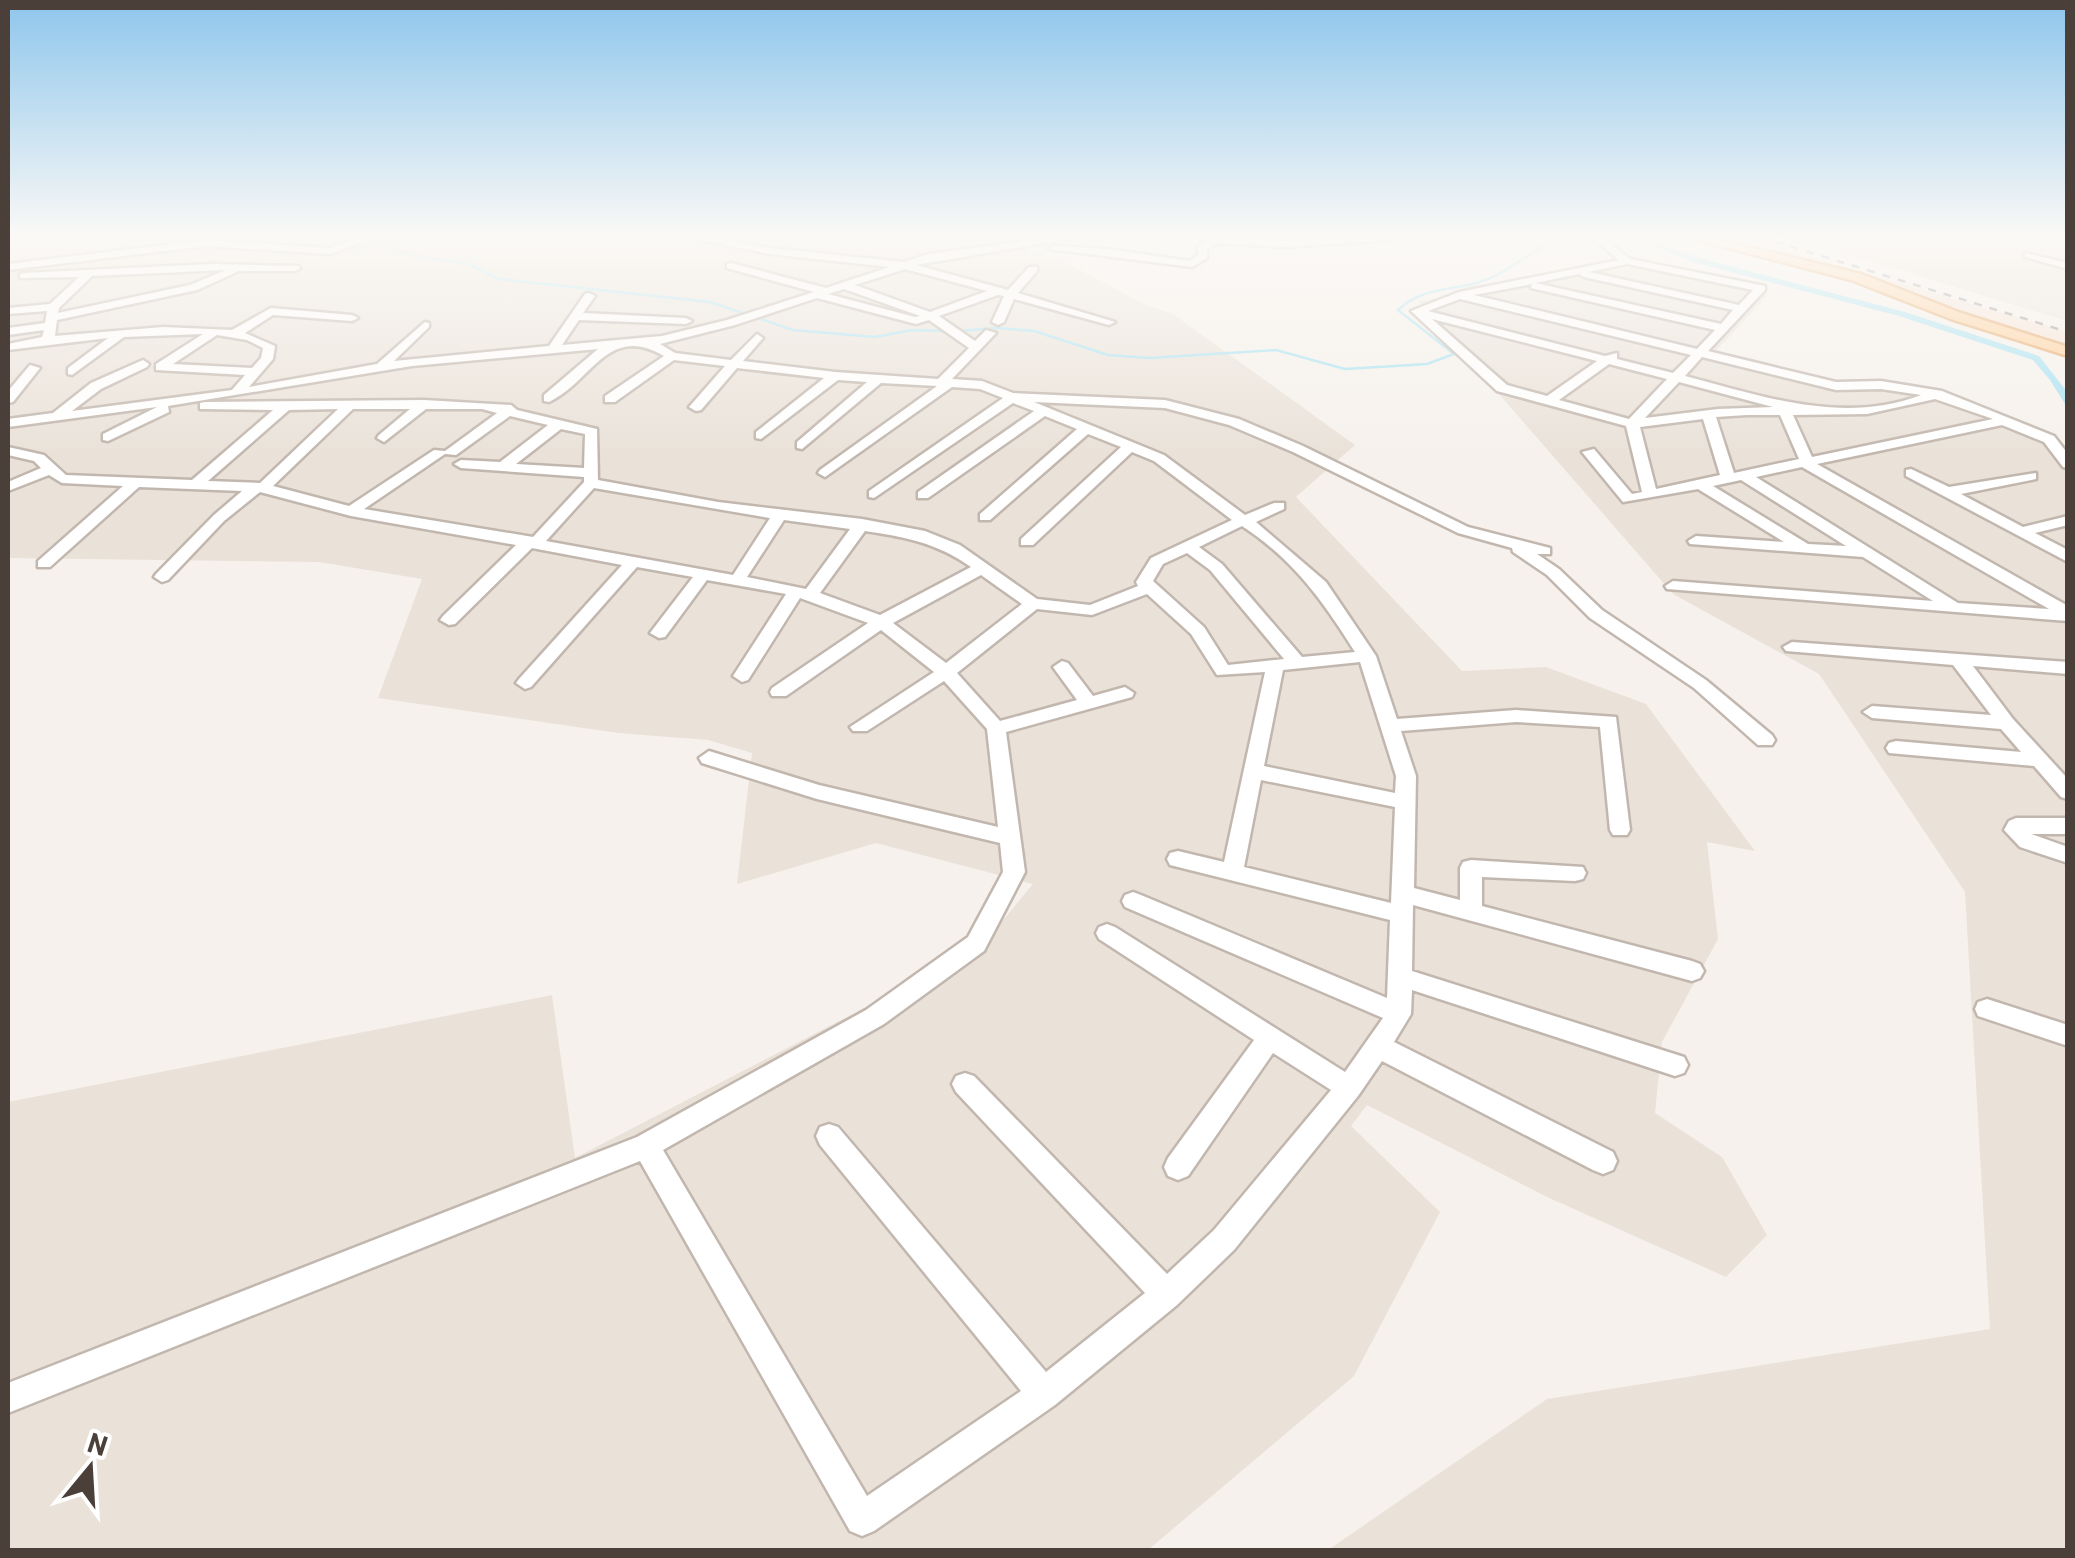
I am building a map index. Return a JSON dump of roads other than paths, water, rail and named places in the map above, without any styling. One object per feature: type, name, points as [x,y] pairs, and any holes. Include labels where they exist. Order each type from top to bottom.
[{"type":"main road","points":[[1940,310],[2068,352]]},
{"type":"street","points":[[8,346],[50,323],[60,310]]},
{"type":"street","points":[[8,331],[104,310]]},
{"type":"street","points":[[554,348],[580,310]]},
{"type":"street","points":[[8,423],[236,393],[382,366],[648,342],[716,328],[773,310]]},
{"type":"street","points":[[879,310],[916,320],[948,310]]},
{"type":"street","points":[[920,310],[934,314],[976,348]]},
{"type":"street","points":[[825,473],[946,383],[994,328],[999,310]]},
{"type":"street","points":[[1065,310],[1110,322]]},
{"type":"street","points":[[1521,310],[1836,386],[1867,382],[1937,394],[2006,422]]},
{"type":"street","points":[[1643,310],[1724,328]]},
{"type":"street","points":[[1632,424],[1741,310]]},
{"type":"street","points":[[8,311],[50,323],[121,334],[215,332],[256,336],[269,346],[267,359],[236,393]]},
{"type":"street","points":[[234,334],[271,311],[352,318]]},
{"type":"street","points":[[1417,311],[1810,412],[1844,433],[2006,422],[2049,439],[2068,464]]},
{"type":"street","points":[[1417,311],[1502,388],[1632,424],[1709,415],[1810,412]]},
{"type":"street","points":[[576,316],[686,321]]},
{"type":"street","points":[[382,366],[425,325]]},
{"type":"street","points":[[215,332],[160,366],[256,372]]},
{"type":"street","points":[[72,371],[121,334]]},
{"type":"street","points":[[696,407],[757,338]]},
{"type":"street","points":[[1549,401],[1639,338]]},
{"type":"street","points":[[646,1146],[862,1519],[1044,1394],[1167,1296],[1224,1240],[1349,1088],[1399,1014],[1406,776],[1367,656],[1320,585],[1244,521],[1159,458],[982,385],[835,376],[734,364],[672,356],[648,342]]},
{"type":"street","points":[[548,398],[611,344]]},
{"type":"street","points":[[610,399],[672,356]]},
{"type":"street","points":[[15,451],[96,386],[143,364]]},
{"type":"street","points":[[8,399],[34,368]]},
{"type":"street","points":[[762,435],[835,376]]},
{"type":"street","points":[[802,445],[878,378]]},
{"type":"street","points":[[1836,386],[1844,433]]},
{"type":"street","points":[[1589,452],[1628,499],[1805,462],[1844,433],[1937,394]]},
{"type":"street","points":[[874,494],[1013,397],[1166,404],[1263,434],[1464,530],[1544,551]]},
{"type":"street","points":[[186,400],[196,406],[424,404],[511,410],[592,432],[591,478],[534,542],[449,620]]},
{"type":"street","points":[[108,437],[186,400]]},
{"type":"street","points":[[162,577],[220,518],[352,404]]},
{"type":"street","points":[[384,438],[424,404]]},
{"type":"street","points":[[194,486],[285,406]]},
{"type":"street","points":[[923,496],[1046,409]]},
{"type":"street","points":[[351,511],[451,456],[511,410]]},
{"type":"street","points":[[1785,411],[1805,462],[2068,615]]},
{"type":"street","points":[[1709,415],[1735,476],[1953,606]]},
{"type":"street","points":[[1263,434],[1281,420]]},
{"type":"street","points":[[503,467],[560,423]]},
{"type":"street","points":[[1632,424],[1650,494]]},
{"type":"street","points":[[985,517],[1088,428]]},
{"type":"street","points":[[1027,542],[1130,446]]},
{"type":"street","points":[[8,1398],[646,1146],[875,1016],[976,944],[1014,872],[996,728],[946,672],[881,622],[803,593],[351,511],[260,487],[62,479],[39,458],[15,451]]},
{"type":"street","points":[[451,456],[591,478],[718,507],[920,534],[954,548],[1032,604],[1092,610],[1150,588]]},
{"type":"street","points":[[8,487],[52,469]]},
{"type":"street","points":[[1911,473],[2068,556]]},
{"type":"street","points":[[1947,492],[2031,476]]},
{"type":"street","points":[[1700,483],[1805,548]]},
{"type":"street","points":[[44,564],[134,484]]},
{"type":"street","points":[[1279,506],[1157,561],[1144,582],[1198,630],[1224,671],[1367,656]]},
{"type":"street","points":[[736,582],[780,514]]},
{"type":"street","points":[[2022,532],[2068,520]]},
{"type":"street","points":[[742,676],[803,593],[862,524]]},
{"type":"street","points":[[1696,541],[1867,552]]},
{"type":"street","points":[[1515,545],[1553,572],[1596,614],[1700,684],[1765,740]]},
{"type":"street","points":[[1188,546],[1216,568],[1297,663]]},
{"type":"street","points":[[525,683],[633,562]]},
{"type":"street","points":[[778,692],[881,622],[980,569]]},
{"type":"street","points":[[660,632],[702,576]]},
{"type":"street","points":[[1673,586],[2068,615]]},
{"type":"street","points":[[860,726],[946,672],[1032,604]]},
{"type":"street","points":[[1792,647],[2066,669]]},
{"type":"street","points":[[1960,660],[2006,723],[2068,792]]},
{"type":"street","points":[[1232,872],[1275,666]]},
{"type":"street","points":[[1062,667],[1090,705]]},
{"type":"street","points":[[996,728],[1125,693]]},
{"type":"street","points":[[1872,712],[2006,723]]},
{"type":"street","points":[[1388,726],[1516,716],[1608,721],[1620,830]]},
{"type":"street","points":[[1896,748],[2039,760]]},
{"type":"street","points":[[709,758],[817,792],[1010,838]]},
{"type":"street","points":[[1253,771],[1405,802]]},
{"type":"street","points":[[2068,826],[2016,826],[2014,830],[2027,842],[2068,856]]},
{"type":"street","points":[[1178,859],[1402,904],[1471,912],[1692,971]]},
{"type":"street","points":[[1471,912],[1471,868],[1574,873]]},
{"type":"street","points":[[1133,901],[1399,1014]]},
{"type":"street","points":[[1107,933],[1349,1088]]},
{"type":"street","points":[[1400,977],[1675,1065]]},
{"type":"street","points":[[1987,1008],[2068,1036]]},
{"type":"street","points":[[1178,1167],[1270,1037]]},
{"type":"street","points":[[1378,1046],[1603,1161]]},
{"type":"street","points":[[964,1084],[1167,1296]]},
{"type":"street","points":[[829,1136],[1044,1394]]},
{"type":"waterway","points":[[733,310],[793,330],[875,337],[912,330],[947,331]]},
{"type":"waterway","points":[[958,331],[1034,331],[1108,355],[1150,358],[1276,350],[1345,369],[1427,364],[1454,354],[1398,310]]},
{"type":"waterway","points":[[1886,310],[2036,358],[2068,402]]},
{"type":"railway","points":[[1996,310],[2068,332]]}]
